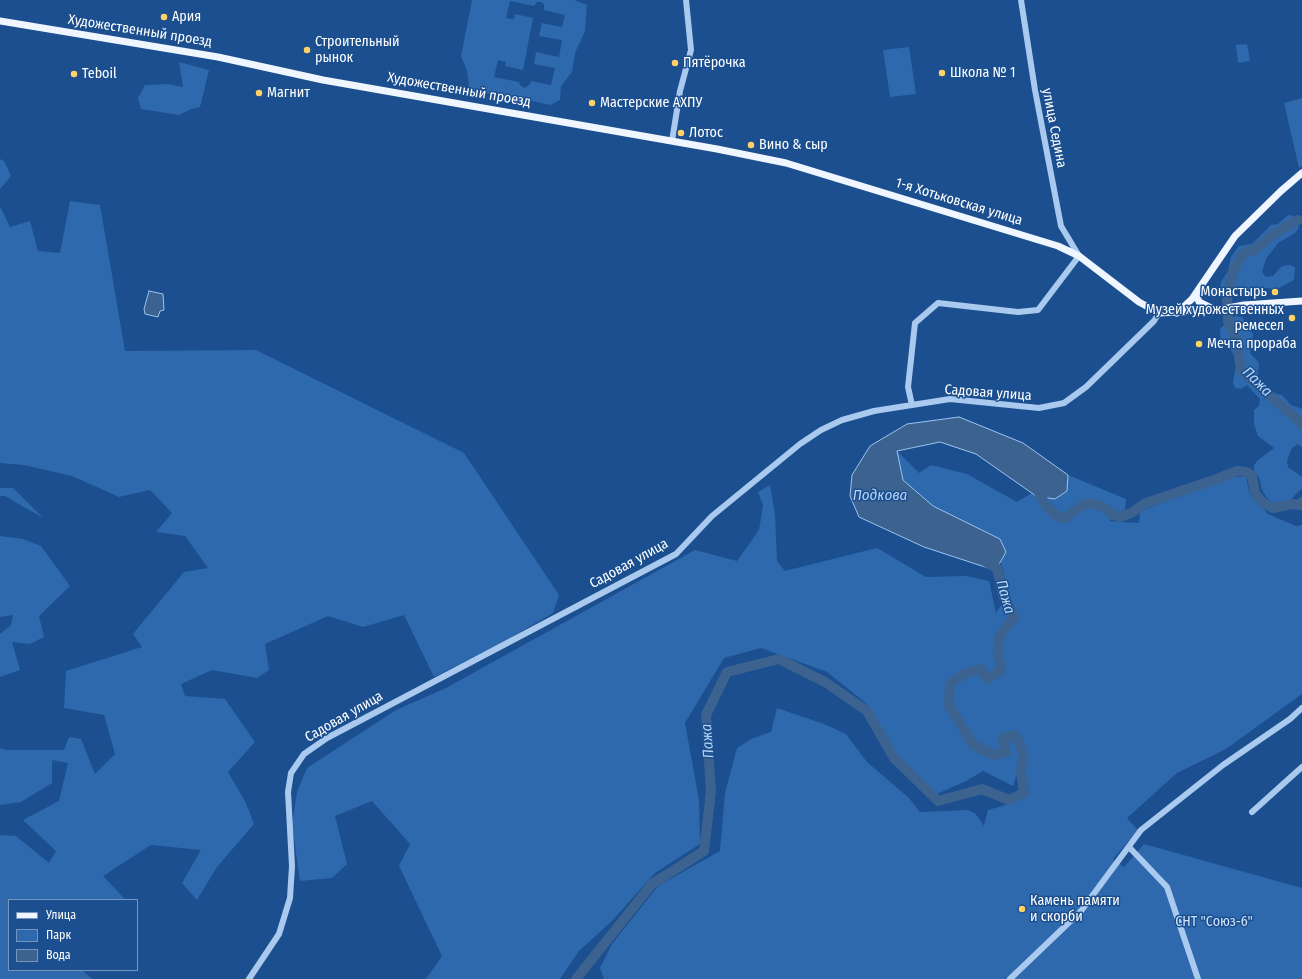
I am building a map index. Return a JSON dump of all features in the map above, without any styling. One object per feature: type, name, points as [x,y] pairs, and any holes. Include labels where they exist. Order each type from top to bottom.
[{"type":"main road","name":"Художественный проезд","points":[[0,21],[218,57],[323,80],[717,149]]},
{"type":"main road","name":"1-я Хотьковская улица","points":[[717,149],[786,163],[1050,244],[1079,256],[1139,302],[1159,313],[1217,310],[1242,305],[1302,301]]},
{"type":"main road","points":[[1177,313],[1196,293],[1218,258],[1235,236],[1275,196],[1302,173]]},
{"type":"main road","points":[[1196,293],[1199,302],[1217,310]]},
{"type":"street","points":[[672,141],[680,91],[691,50],[686,0]]},
{"type":"street","name":"улица Седина","points":[[1021,0],[1035,90],[1061,226],[1079,256]]},
{"type":"street","points":[[912,405],[908,387],[915,323],[938,303],[1018,312],[1038,310],[1079,256]]},
{"type":"street","name":"Садовая улица","points":[[249,979],[279,934],[290,898],[292,866],[288,792],[291,773],[304,754],[327,738],[676,554],[712,516],[800,444],[821,430],[842,420],[874,411],[950,399],[1039,408],[1064,403],[1086,387],[1154,321],[1159,313]]},
{"type":"street","points":[[1010,979],[1082,911],[1141,830],[1223,765],[1290,719],[1302,708]]},
{"type":"street","points":[[1252,812],[1302,768]]},
{"type":"street","points":[[1129,847],[1167,887],[1198,979]]},
{"type":"green space","points":[[472,0],[574,0],[587,5],[585,31],[575,53],[572,72],[561,86],[560,100],[550,105],[525,99],[477,92],[469,87],[467,71],[461,56]],"holes":[[[510,1],[534,6],[537,2],[541,2],[544,4],[544,10],[565,15],[562,27],[542,23],[539,36],[562,40],[559,57],[536,52],[534,64],[555,68],[551,85],[531,81],[525,88],[520,85],[519,82],[494,77],[498,60],[506,62],[505,66],[523,70],[533,18],[515,14],[514,19],[506,18]]]},
{"type":"green space","points":[[1247,44],[1250,61],[1238,63],[1236,45]]},
{"type":"green space","points":[[909,47],[916,94],[890,97],[883,50]]},
{"type":"green space","points":[[179,62],[209,70],[200,107],[191,109],[179,115],[141,109],[138,98],[145,85],[167,84],[183,87]]},
{"type":"green space","points":[[1302,98],[1302,166],[1299,168],[1284,103]]},
{"type":"green space","points":[[0,159],[4,161],[11,176],[0,189]]},
{"type":"green space","points":[[70,201],[100,205],[125,351],[256,350],[464,453],[559,595],[553,613],[503,642],[434,677],[404,615],[363,627],[328,616],[265,644],[269,670],[257,678],[212,670],[181,684],[185,696],[225,699],[255,742],[228,772],[246,803],[254,824],[217,867],[197,900],[182,883],[201,850],[151,845],[103,876],[125,899],[8,899],[8,971],[83,971],[92,979],[0,979],[0,835],[16,836],[49,863],[56,851],[23,820],[59,801],[68,763],[52,760],[52,783],[21,802],[0,805],[0,748],[6,750],[64,750],[69,737],[81,739],[95,774],[115,754],[104,715],[64,708],[66,671],[142,647],[133,634],[184,572],[208,568],[185,536],[156,532],[172,513],[150,490],[119,497],[72,476],[24,465],[0,463],[0,206],[10,227],[30,221],[38,251],[60,253]]},
{"type":"green space","points":[[1288,215],[1294,216],[1299,228],[1295,233],[1278,243],[1266,259],[1262,272],[1266,277],[1273,276],[1282,266],[1289,265],[1295,267],[1294,280],[1277,289],[1265,288],[1253,293],[1247,293],[1234,287],[1223,295],[1219,295],[1221,282],[1228,271],[1231,257],[1239,246],[1252,244],[1271,225],[1278,224]]},
{"type":"green space","points":[[1236,316],[1242,317],[1253,334],[1250,353],[1259,363],[1258,376],[1264,388],[1269,392],[1282,395],[1291,405],[1302,409],[1302,447],[1298,444],[1292,448],[1287,461],[1288,467],[1302,477],[1302,488],[1291,499],[1280,504],[1273,503],[1267,498],[1262,490],[1259,477],[1254,473],[1254,465],[1258,460],[1274,448],[1258,436],[1254,424],[1254,410],[1259,406],[1260,399],[1247,385],[1241,389],[1235,388],[1233,382],[1237,361],[1231,350],[1221,342],[1220,329],[1230,319]]},
{"type":"green space","name":"СНТ \"Союз-6\"","points":[[897,451],[919,473],[931,465],[967,474],[1017,502],[1032,493],[1036,496],[1055,499],[1067,491],[1068,475],[1126,499],[1125,509],[1109,521],[1139,523],[1140,511],[1233,477],[1246,477],[1250,495],[1268,514],[1296,526],[1302,525],[1302,694],[1226,749],[1177,773],[1127,818],[1138,830],[1113,859],[1124,867],[1144,844],[1302,888],[1302,979],[604,979],[600,968],[612,944],[658,886],[720,851],[725,793],[737,748],[751,739],[771,732],[777,708],[824,724],[846,734],[867,762],[909,798],[920,812],[967,810],[975,813],[984,826],[988,810],[1013,803],[1029,789],[1022,758],[1013,786],[983,771],[966,781],[937,794],[899,757],[867,704],[827,672],[761,648],[724,658],[685,723],[699,800],[700,844],[655,873],[612,921],[579,951],[560,979],[426,979],[442,956],[399,866],[410,844],[372,801],[335,816],[347,864],[332,878],[300,881],[292,824],[297,792],[307,768],[396,710],[446,688],[695,550],[737,561],[759,530],[763,505],[758,492],[770,485],[775,515],[777,561],[785,571],[877,548],[926,577],[966,576],[989,581],[996,613],[1008,594],[1001,561],[1006,552],[1001,540],[933,506],[903,480]]},
{"type":"green space","points":[[0,488],[13,488],[43,518],[5,496],[0,496]]},
{"type":"green space","points":[[0,536],[23,539],[41,546],[70,586],[39,616],[44,637],[30,644],[12,642],[20,670],[0,677],[0,634],[11,625],[13,615],[0,617]]},
{"type":"water","points":[[149,291],[163,294],[164,310],[160,311],[158,317],[145,314],[144,309]]},
{"type":"water","name":"Подкова","points":[[959,417],[1023,443],[1068,475],[1067,491],[1055,499],[1036,496],[976,454],[940,442],[897,451],[903,480],[933,506],[1000,539],[1006,552],[997,568],[988,568],[924,547],[859,517],[850,496],[852,475],[870,446],[907,424]]},
{"type":"waterway","name":"Пажа","points":[[1298,220],[1275,233],[1253,251],[1247,251],[1241,256],[1233,272],[1227,294],[1228,321],[1236,338],[1241,370],[1302,424]]},
{"type":"waterway","name":"Пажа","points":[[1035,485],[1046,506],[1058,517],[1065,518],[1084,504],[1096,504],[1105,508],[1113,515],[1120,517],[1131,513],[1146,503],[1237,471],[1246,472],[1252,476],[1255,493],[1263,503],[1273,508],[1292,504],[1300,505],[1302,502]]},
{"type":"waterway","name":"Пажа","points":[[576,979],[652,884],[704,851],[711,791],[706,715],[727,672],[779,659],[825,682],[867,711],[894,758],[938,801],[982,789],[1009,800],[1024,793],[1021,772],[1023,753],[1018,740],[1014,735],[1003,738],[1006,752],[994,755],[973,745],[949,705],[950,684],[964,674],[980,669],[988,679],[1001,670],[998,653],[999,637],[1014,618],[1003,595],[997,568],[986,562]]},
{"type":"place","name":"Ария","points":[[164,17]]},
{"type":"place","name":"Строительный рынок","points":[[307,50]]},
{"type":"place","name":"Пятёрочка","points":[[675,63]]},
{"type":"place","name":"Школа № 1","points":[[942,73]]},
{"type":"place","name":"Teboil","points":[[74,74]]},
{"type":"place","name":"Магнит","points":[[259,93]]},
{"type":"place","name":"Мастерские АХПУ","points":[[592,103]]},
{"type":"place","name":"Лотос","points":[[681,133]]},
{"type":"place","name":"Вино & сыр","points":[[751,145]]},
{"type":"place","name":"Монастырь","points":[[1275,292]]},
{"type":"place","name":"Музей художественных ремесел","points":[[1292,318]]},
{"type":"place","name":"Мечта прораба","points":[[1199,344]]},
{"type":"place","name":"Камень памяти и скорби","points":[[1022,909]]}]
